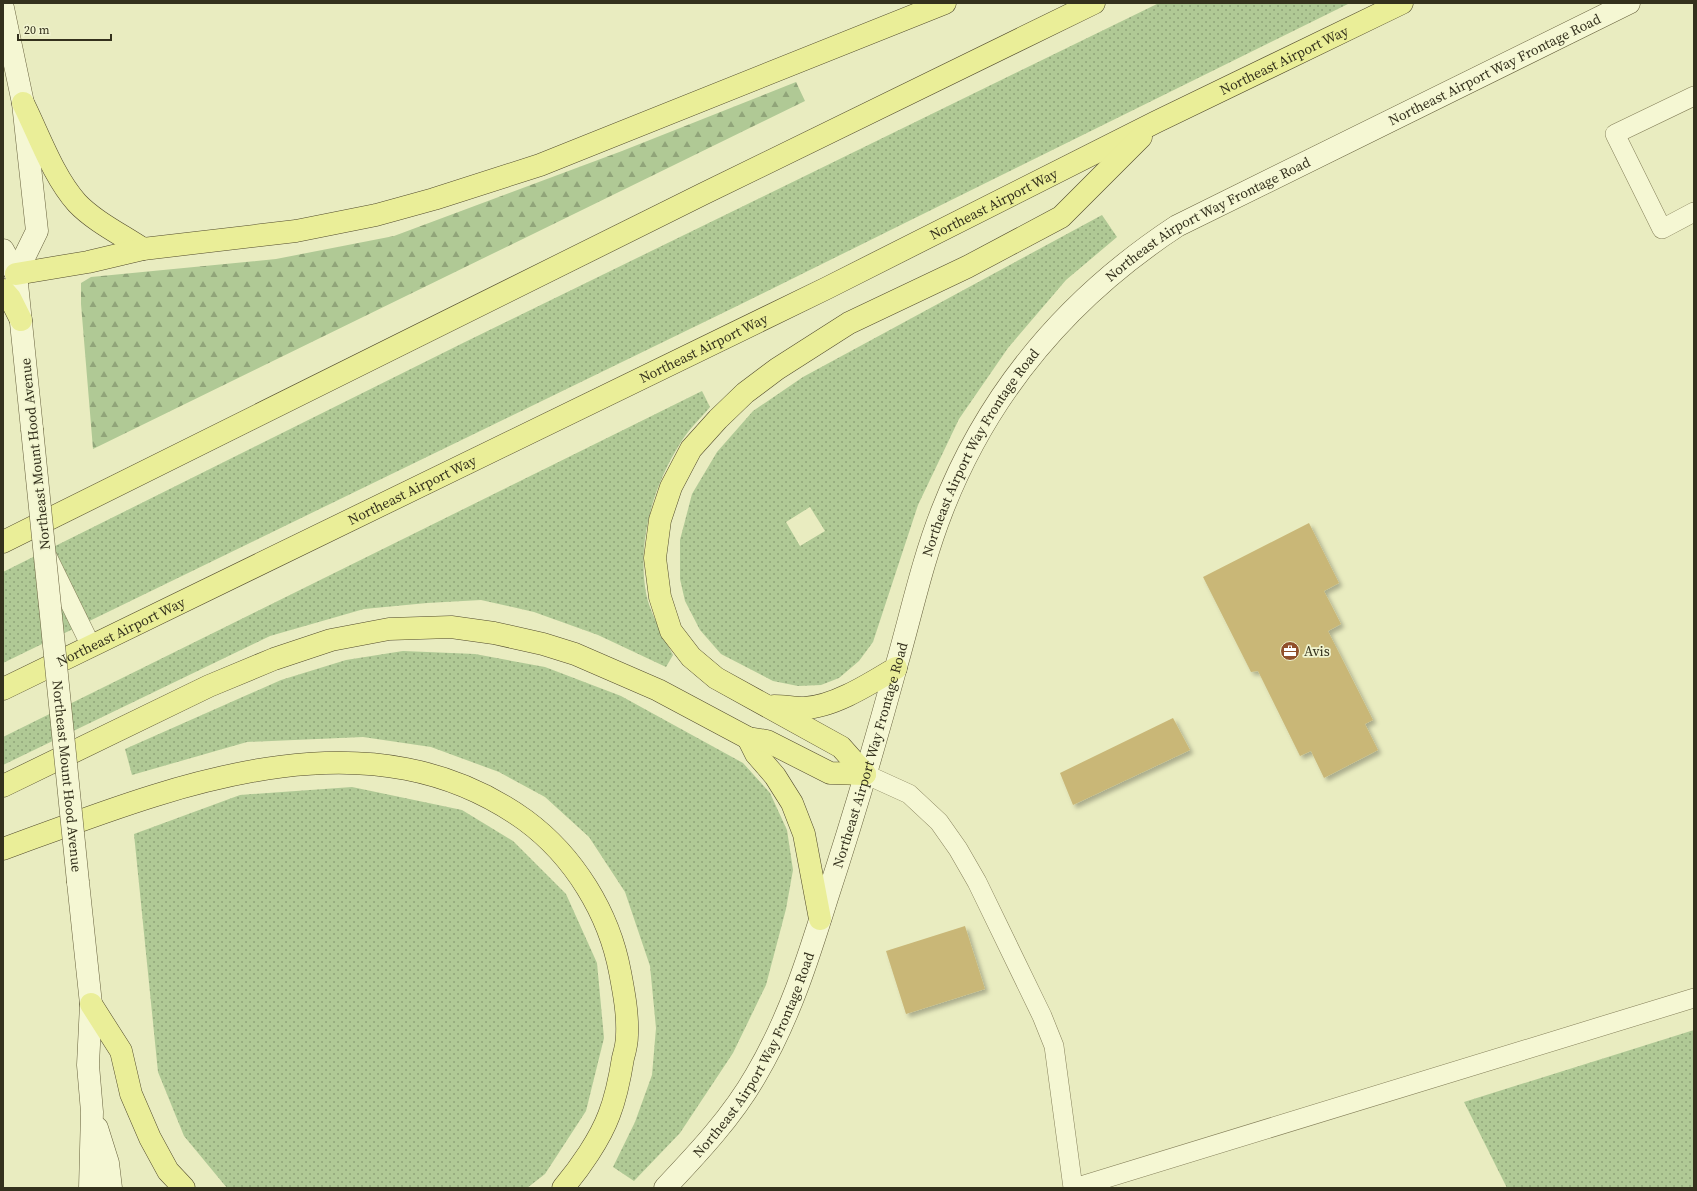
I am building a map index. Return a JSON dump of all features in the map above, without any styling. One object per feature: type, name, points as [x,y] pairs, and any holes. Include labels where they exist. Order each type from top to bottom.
[{"type":"main road","points":[[21,320],[10,298],[10,282],[143,249],[296,231],[376,215],[434,199],[540,165],[945,3]]},
{"type":"main road","points":[[3,542],[696,198],[1094,3]]},
{"type":"main road","name":"Northeast Airport Way","points":[[3,689],[827,288],[1156,122],[1402,3]]},
{"type":"main road","points":[[23,103],[59,177],[77,203],[91,216],[143,249]]},
{"type":"main road","points":[[865,774],[842,747],[716,678],[691,658],[671,632],[660,597],[655,558],[660,520],[671,487],[691,449],[744,393],[777,369],[849,324],[967,266],[1061,217],[1156,122]]},
{"type":"main road","points":[[3,786],[208,686],[274,659],[332,640],[389,629],[451,627],[543,644],[575,654],[658,690],[748,738],[767,740],[830,773],[865,774]]},
{"type":"main road","points":[[764,705],[804,708],[819,706],[857,691],[896,668]]},
{"type":"main road","points":[[748,738],[756,754],[775,776],[792,803],[804,834],[820,919]]},
{"type":"main road","points":[[3,849],[132,802],[202,781],[243,772],[288,765],[383,765],[436,776],[492,799],[538,830],[585,883],[602,915],[618,961],[625,999],[628,1036],[620,1078],[609,1115],[593,1145],[572,1178],[563,1188]]},
{"type":"main road","points":[[91,1004],[121,1051],[131,1094],[150,1138],[168,1171],[184,1188]]},
{"type":"street","name":"Northeast Airport Way Frontage Road","points":[[665,1188],[693,1159],[721,1126],[755,1077],[783,1023],[803,975],[865,774],[923,568],[942,511],[966,458],[991,412],[1016,375],[1073,309],[1100,283],[1124,263],[1177,226],[1629,3]]},
{"type":"street","points":[[3,8],[23,103],[37,231],[10,282]]},
{"type":"street","points":[[3,250],[10,282]]},
{"type":"street","name":"Northeast Mount Hood Avenue","points":[[21,320],[91,1004],[88,1065],[92,1112],[90,1188]]},
{"type":"street","name":"Northeast Mount Hood Avenue","points":[[92,1112],[108,1163],[111,1188]]},
{"type":"lane","points":[[1694,96],[1615,134],[1662,229],[1694,212]]},
{"type":"lane","points":[[32,528],[91,646]]},
{"type":"lane","points":[[865,774],[909,794],[939,822],[958,849],[977,882],[1042,1016],[1054,1046],[1073,1188],[1694,998]]},
{"type":"green space","points":[[1159,3],[1350,3],[733,308],[3,663],[3,572],[465,342]]},
{"type":"green space","points":[[796,82],[805,101],[93,449],[81,304],[81,283],[91,277],[276,259],[394,236],[622,151]]},
{"type":"green space","points":[[1102,215],[1117,237],[1066,280],[1008,348],[959,419],[918,505],[873,642],[859,661],[839,678],[821,685],[798,686],[773,681],[721,654],[700,630],[685,601],[680,579],[680,540],[692,494],[717,452],[753,411],[803,377]],"holes":[[[810,507],[825,531],[800,546],[786,522]]]},
{"type":"green space","points":[[702,391],[710,407],[684,437],[671,459],[655,495],[646,534],[644,573],[646,593],[654,616],[673,655],[666,667],[598,635],[534,612],[481,600],[364,609],[270,636],[3,765],[3,737]]},
{"type":"green space","points":[[403,651],[475,654],[545,667],[621,696],[743,763],[770,793],[787,830],[793,870],[786,909],[766,985],[733,1053],[680,1133],[634,1181],[613,1167],[635,1122],[652,1075],[656,1028],[650,966],[625,892],[589,837],[545,797],[499,772],[431,747],[363,737],[247,742],[132,775],[125,749],[281,680],[346,660]]},
{"type":"green space","points":[[352,787],[462,810],[513,841],[566,894],[597,963],[604,1038],[586,1111],[545,1174],[527,1188],[227,1188],[184,1136],[158,1072],[134,834],[240,795]]},
{"type":"green space","points":[[1694,1030],[1694,1188],[1507,1188],[1464,1102]]},
{"type":"building","name":"Avis","points":[[1309,523],[1339,583],[1324,591],[1341,624],[1328,631],[1373,720],[1365,724],[1378,750],[1324,778],[1311,751],[1300,756],[1258,671],[1251,672],[1203,577]]},
{"type":"building","points":[[1173,718],[1190,750],[1073,805],[1060,773]]},
{"type":"building","points":[[965,926],[985,989],[906,1014],[886,951]]},
{"type":"place","name":"Avis","points":[[1290,651]]}]
